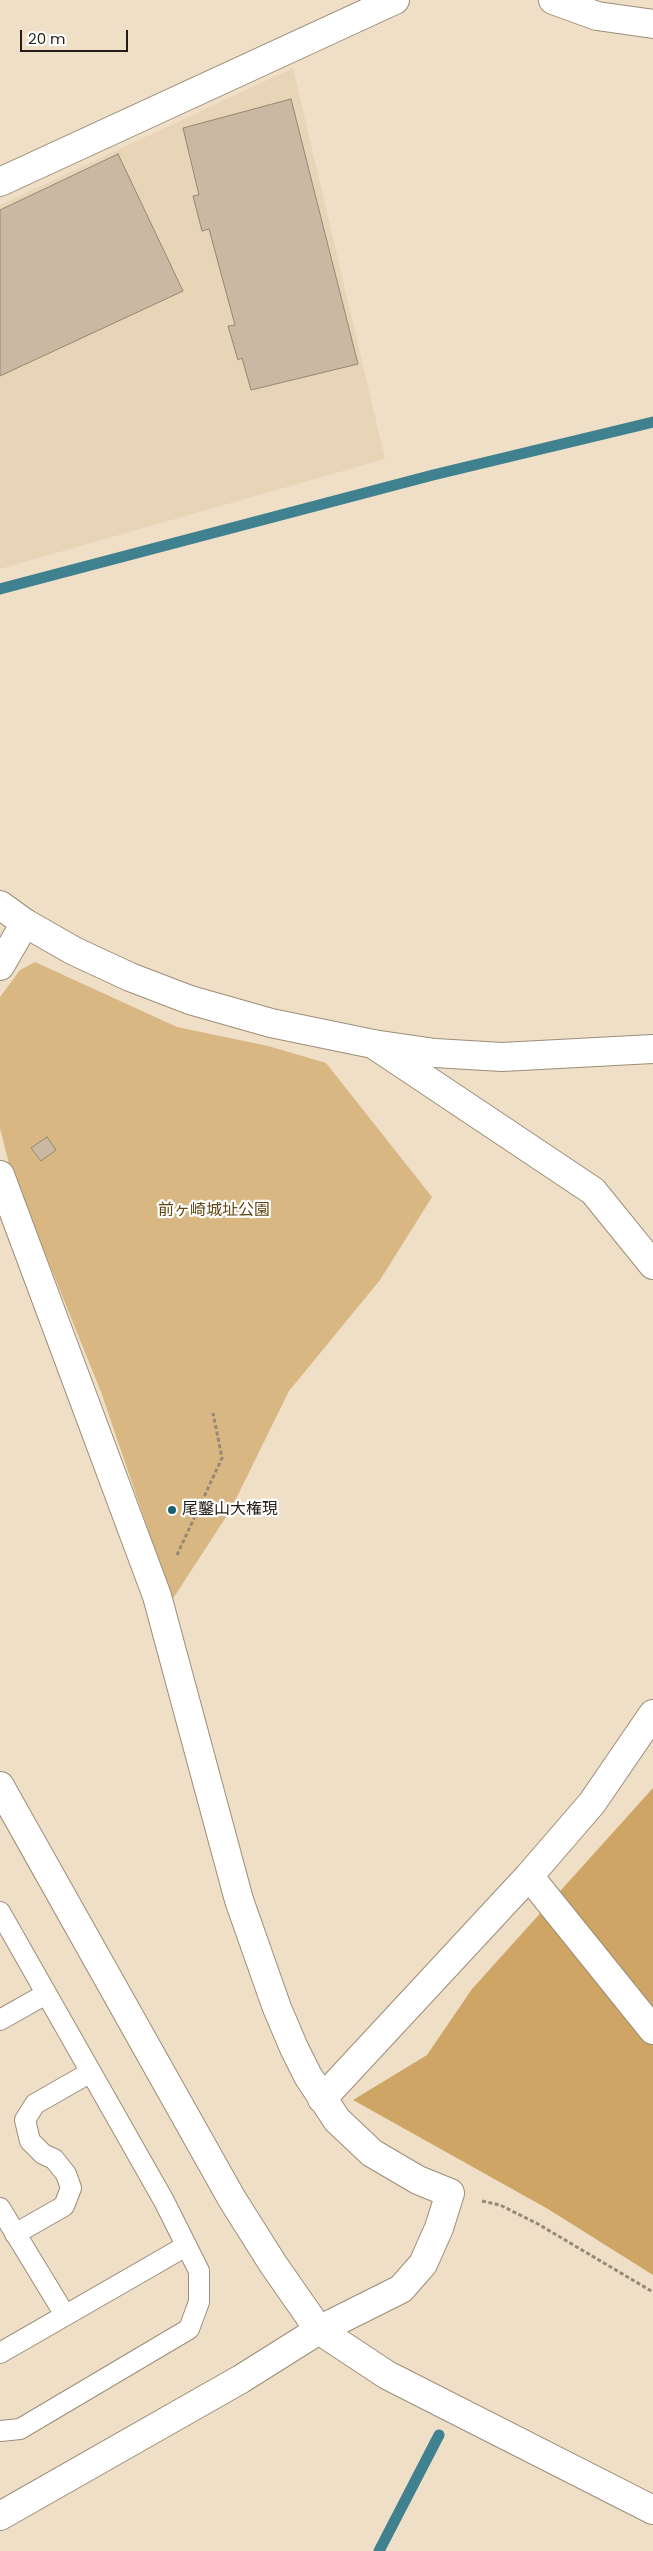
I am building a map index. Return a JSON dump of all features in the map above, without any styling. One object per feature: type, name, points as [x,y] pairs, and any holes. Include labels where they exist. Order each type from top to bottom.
[{"type":"street","points":[[0,182],[395,0]]},
{"type":"street","points":[[553,0],[597,16],[653,24]]},
{"type":"street","points":[[0,905],[25,923],[74,951],[130,977],[190,1000],[271,1022],[373,1044],[435,1053],[502,1057],[653,1049]]},
{"type":"street","points":[[0,966],[25,923]]},
{"type":"street","points":[[373,1044],[593,1191],[653,1264]]},
{"type":"street","points":[[0,1176],[157,1596],[239,1900],[284,2024],[308,2076],[337,2120],[372,2153],[418,2180],[450,2193],[439,2228],[423,2264],[401,2289],[319,2330],[241,2379],[0,2516]]},
{"type":"street","points":[[322,2099],[529,1876],[592,1803],[653,1714]]},
{"type":"street","points":[[0,1786],[232,2199],[273,2264],[319,2330],[387,2375],[653,2510]]},
{"type":"street","points":[[529,1876],[653,2030]]},
{"type":"lane","points":[[0,1912],[164,2201],[199,2271],[199,2302],[189,2329],[20,2429],[0,2431]]},
{"type":"lane","points":[[0,2020],[46,1994]]},
{"type":"lane","points":[[15,2234],[64,2206],[71,2188],[66,2174],[54,2159],[43,2154],[30,2141],[25,2120],[35,2104],[91,2072]]},
{"type":"lane","points":[[0,2208],[65,2315]]},
{"type":"lane","points":[[0,2353],[186,2246]]},
{"type":"path","points":[[157,1596],[222,1458],[213,1413]]},
{"type":"path","points":[[450,2193],[500,2205],[538,2224],[653,2292]]},
{"type":"shaded area","points":[[293,68],[385,459],[0,569],[0,205]]},
{"type":"shaded area","points":[[653,1788],[653,2275],[548,2209],[353,2100],[427,2055],[472,1989]]},
{"type":"green space","name":"前ヶ崎城址公園","points":[[35,962],[177,1027],[268,1046],[326,1063],[432,1197],[380,1280],[289,1391],[230,1511],[172,1600],[101,1392],[9,1164],[0,1128],[0,997],[20,970]]},
{"type":"building","points":[[291,99],[358,364],[251,390],[242,358],[238,360],[228,326],[235,325],[209,229],[202,231],[193,196],[199,195],[183,128]]},
{"type":"building","points":[[118,154],[183,291],[0,376],[0,210]]},
{"type":"building","points":[[47,1137],[56,1150],[41,1161],[31,1148]]},
{"type":"waterway","points":[[0,589],[433,475],[653,422]]},
{"type":"waterway","points":[[379,2551],[439,2435]]},
{"type":"place","name":"尾鑿山大権現","points":[[172,1510]]}]
